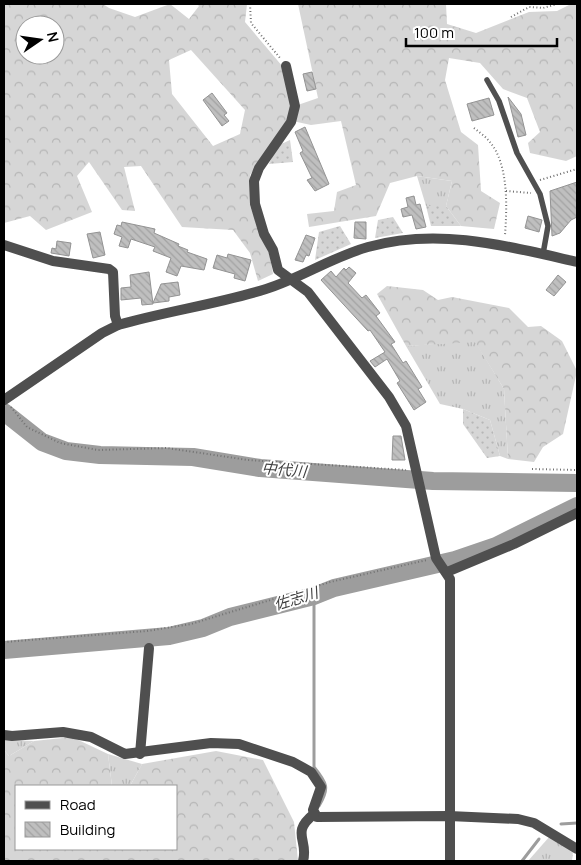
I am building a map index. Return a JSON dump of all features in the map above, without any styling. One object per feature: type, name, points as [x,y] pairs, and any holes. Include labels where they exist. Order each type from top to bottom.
[{"type":"street","points":[[286,66],[295,106],[291,122],[259,168],[254,180],[255,204],[264,234],[273,250],[278,270],[308,292],[389,397],[406,426],[436,558],[450,579],[450,861]]},
{"type":"street","points":[[4,399],[102,333],[118,325],[258,292],[291,280],[320,265],[368,247],[407,239],[447,238],[504,245],[577,262]]},
{"type":"street","points":[[4,245],[53,261],[109,269],[113,272],[115,316],[118,325]]},
{"type":"street","points":[[447,572],[514,544],[577,513]]},
{"type":"street","points":[[140,754],[149,648]]},
{"type":"street","points":[[4,734],[12,736],[63,732],[91,738],[125,754],[140,754],[210,743],[239,744],[284,759],[311,772],[319,780],[322,787],[320,795],[315,802],[314,814],[303,822],[300,833],[303,861]]},
{"type":"street","points":[[314,814],[321,818],[450,816],[518,819],[534,823],[577,849]]},
{"type":"lane","points":[[487,80],[499,102],[517,153],[540,194],[548,226],[543,254]]},
{"type":"path","points":[[250,4],[251,23],[286,66]]},
{"type":"path","points":[[511,17],[529,7],[543,8],[558,4]]},
{"type":"path","points":[[474,128],[490,142],[498,158],[506,191],[504,245]]},
{"type":"path","points":[[533,182],[577,168]]},
{"type":"path","points":[[506,191],[540,194]]},
{"type":"path","points":[[4,399],[28,427],[60,442],[98,450],[167,448],[248,460],[416,470]]},
{"type":"path","points":[[532,469],[577,470]]},
{"type":"path","points":[[4,642],[147,631],[191,624],[330,582],[436,558]]},
{"type":"green space","points":[[4,4],[103,4],[135,17],[170,4],[189,19],[199,6],[197,4],[247,4],[245,22],[283,67],[292,107],[318,98],[298,4],[446,4],[447,24],[476,33],[529,12],[557,11],[571,4],[577,4],[577,156],[566,161],[530,153],[528,143],[540,132],[527,98],[503,89],[480,63],[449,58],[445,80],[461,132],[478,145],[481,191],[500,203],[494,229],[461,226],[446,206],[452,181],[417,176],[390,183],[376,216],[309,227],[307,214],[334,211],[337,192],[356,185],[341,121],[311,125],[288,120],[250,175],[250,206],[270,256],[273,274],[258,281],[250,253],[233,230],[182,227],[141,166],[124,167],[135,211],[122,210],[89,162],[77,176],[92,212],[46,230],[30,216],[4,223]],"holes":[[[191,50],[245,110],[240,134],[213,146],[172,94],[169,60]]]},
{"type":"green space","points":[[290,140],[293,162],[269,164],[277,146]]},
{"type":"green space","points":[[417,176],[452,181],[446,206],[426,206]]},
{"type":"green space","points":[[426,206],[446,206],[461,226],[431,226]]},
{"type":"green space","points":[[393,217],[403,233],[375,238],[378,220]]},
{"type":"green space","points":[[340,226],[351,244],[315,260],[319,232]]},
{"type":"green space","points":[[387,286],[423,290],[438,300],[452,297],[509,308],[528,327],[541,326],[562,341],[577,371],[563,434],[543,447],[534,462],[508,459],[504,389],[475,342],[406,346],[377,294]]},
{"type":"green space","points":[[475,341],[504,389],[508,459],[500,456],[490,420],[463,409],[440,404],[406,346]]},
{"type":"green space","points":[[463,409],[490,420],[500,456],[487,458],[463,424]]},
{"type":"green space","points":[[72,737],[108,754],[112,785],[15,785],[15,850],[178,850],[178,785],[131,785],[142,764],[216,751],[263,760],[294,822],[298,861],[4,861],[4,750],[9,756],[34,741]]},
{"type":"green space","points":[[4,740],[34,741],[9,756],[4,750]]},
{"type":"green space","points":[[108,754],[142,764],[131,785],[112,785]]},
{"type":"green space","points":[[550,836],[573,851],[572,861],[528,861]]},
{"type":"building","points":[[312,72],[316,89],[307,91],[303,74]]},
{"type":"building","points":[[212,93],[227,113],[224,115],[229,121],[222,126],[203,100]]},
{"type":"building","points":[[508,97],[521,114],[526,135],[518,137]]},
{"type":"building","points":[[489,98],[494,115],[472,121],[467,104]]},
{"type":"building","points":[[305,127],[329,184],[315,191],[307,180],[312,178],[300,153],[303,151],[295,132]]},
{"type":"building","points":[[577,182],[577,217],[571,220],[560,233],[552,236],[550,191]]},
{"type":"building","points":[[414,196],[416,205],[420,204],[426,227],[416,229],[412,215],[403,217],[401,209],[408,207],[406,198]]},
{"type":"building","points":[[528,216],[542,220],[539,232],[525,228]]},
{"type":"building","points":[[122,222],[155,229],[154,233],[179,244],[178,246],[188,250],[187,252],[207,259],[204,270],[181,266],[177,276],[166,272],[171,258],[153,251],[155,247],[131,239],[128,248],[119,246],[122,237],[114,234],[117,225],[121,226]]},
{"type":"building","points":[[355,222],[366,222],[366,239],[354,238]]},
{"type":"building","points":[[100,232],[105,255],[93,258],[87,234]]},
{"type":"building","points":[[306,235],[315,238],[309,256],[306,255],[303,262],[295,260]]},
{"type":"building","points":[[57,241],[71,243],[69,256],[51,253],[52,248],[56,249]]},
{"type":"building","points":[[228,254],[251,260],[245,281],[234,278],[235,274],[213,268],[217,255],[227,258]]},
{"type":"building","points":[[349,267],[356,273],[348,283],[362,298],[366,295],[380,313],[376,316],[395,342],[391,344],[403,363],[406,361],[422,387],[418,389],[426,402],[414,410],[397,383],[400,381],[387,359],[375,367],[370,361],[385,352],[370,330],[368,331],[321,280],[331,271],[336,277],[344,268],[346,270]]},
{"type":"building","points":[[149,272],[153,304],[142,305],[141,298],[121,300],[121,288],[131,287],[130,275]]},
{"type":"building","points":[[558,275],[566,282],[554,296],[546,290]]},
{"type":"building","points":[[178,282],[180,295],[169,297],[169,301],[153,303],[161,284]]},
{"type":"building","points":[[393,436],[401,436],[405,460],[392,460]]},
{"type":"waterway","name":"中代川","points":[[4,412],[42,442],[66,451],[100,455],[193,457],[260,468],[433,481],[577,483]]},
{"type":"waterway","name":"佐志川","points":[[4,650],[169,636],[203,628],[230,617],[314,596],[334,588],[455,560],[496,546],[577,506]]},
{"type":"waterway","points":[[314,596],[314,767],[326,786],[325,795],[319,806]]},
{"type":"waterway","points":[[561,824],[577,823]]},
{"type":"waterway","points":[[522,861],[539,839]]}]
